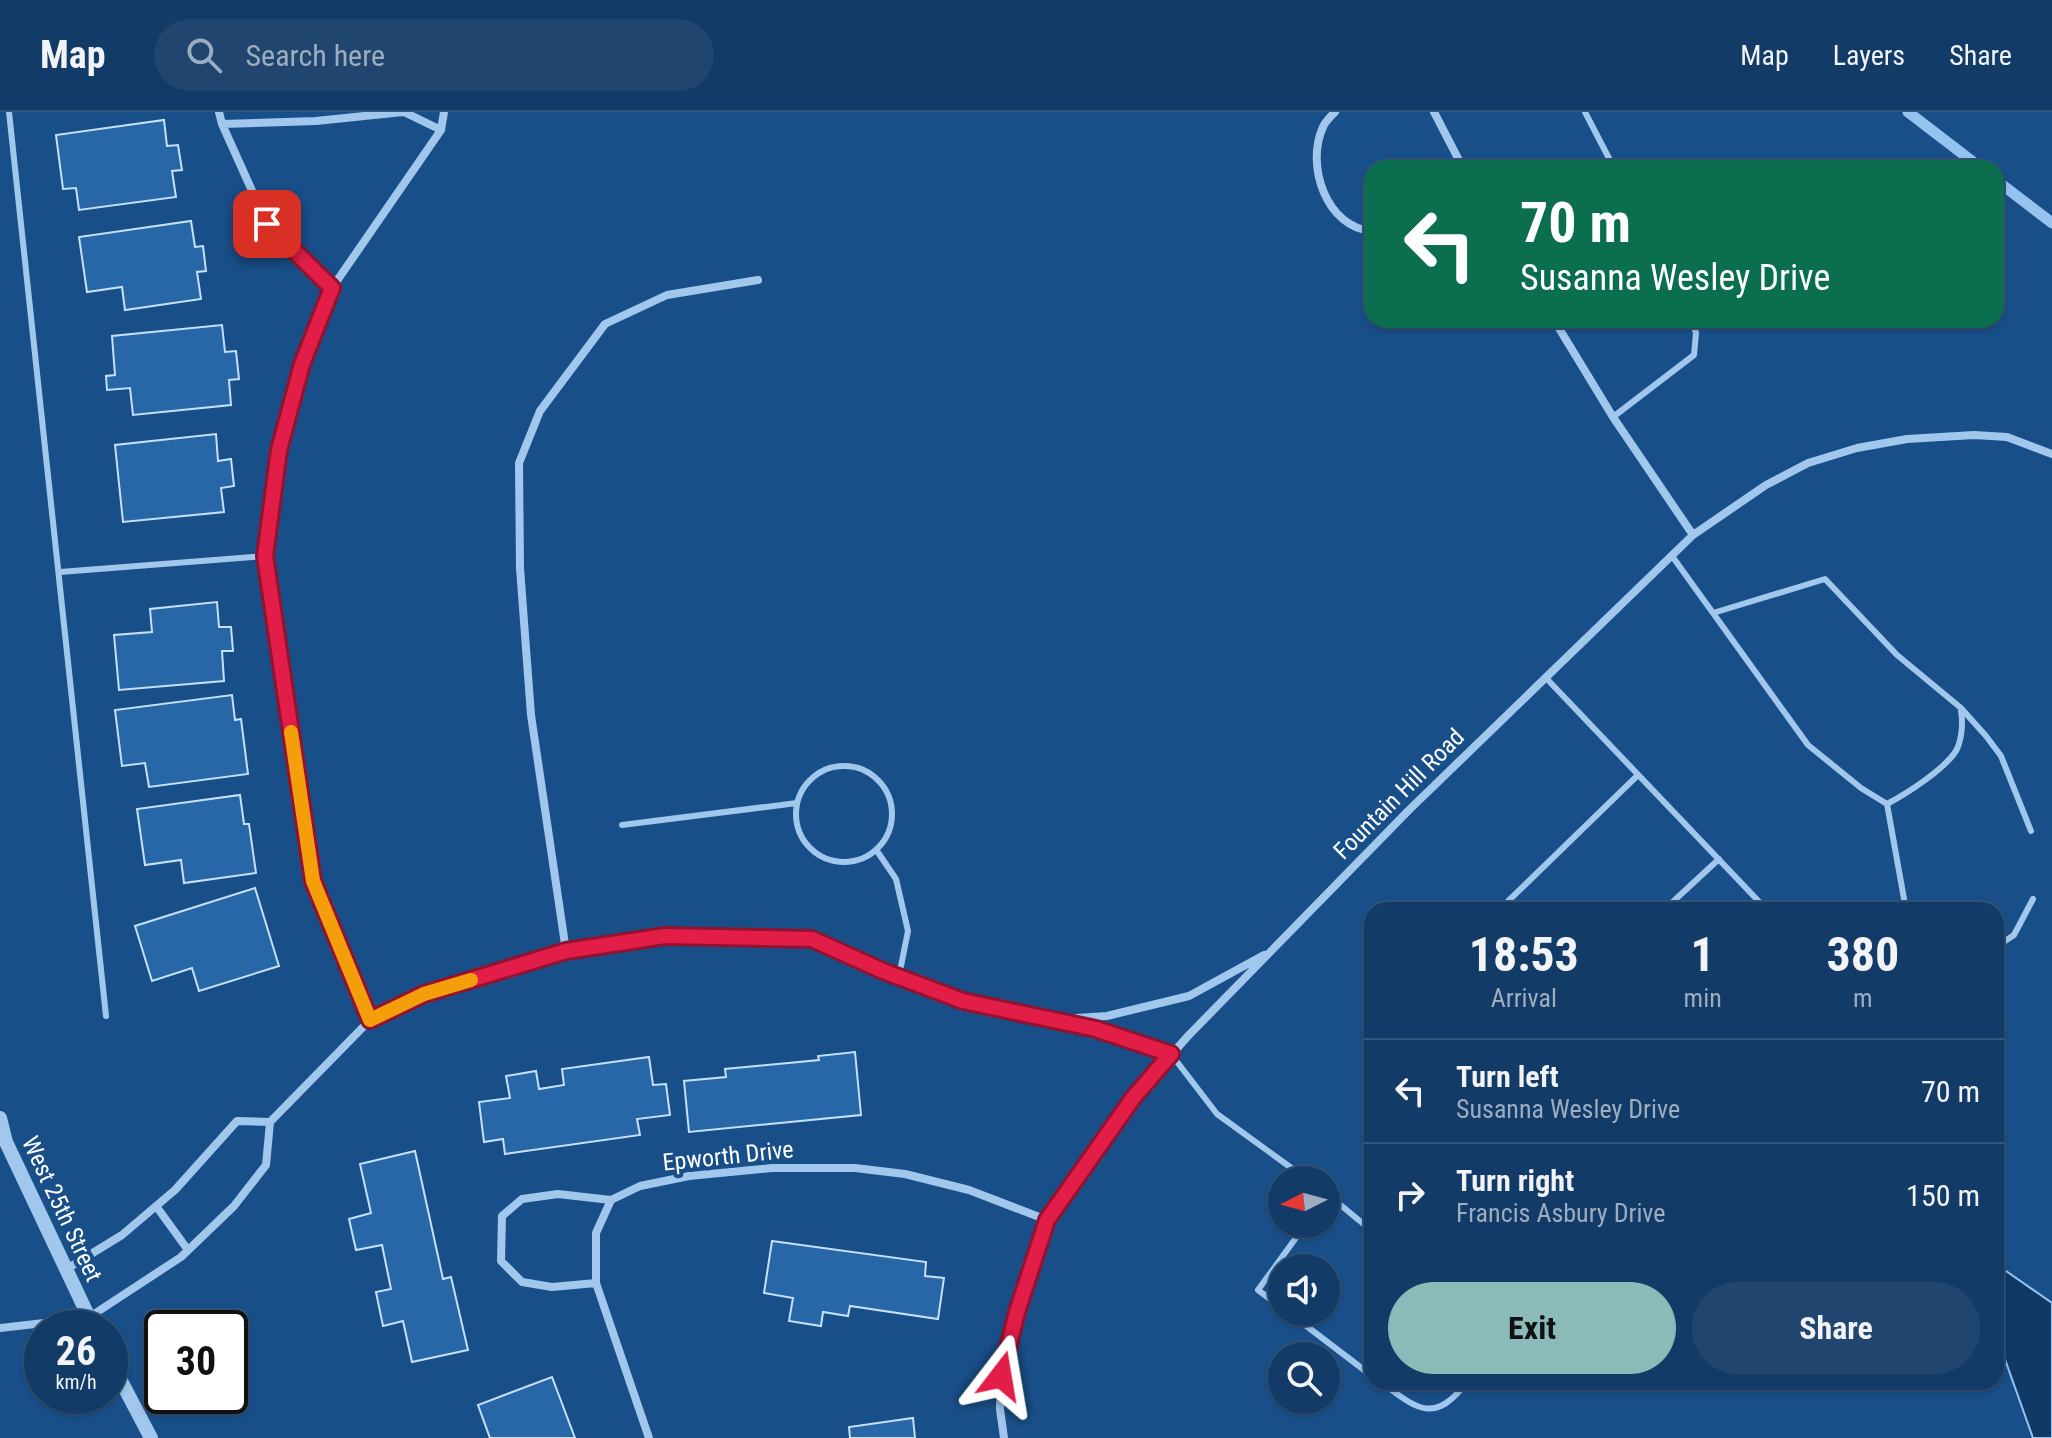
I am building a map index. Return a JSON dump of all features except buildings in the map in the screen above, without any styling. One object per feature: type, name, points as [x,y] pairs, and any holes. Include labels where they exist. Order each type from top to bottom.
[{"type":"street","points":[[219,112],[267,224],[332,288]]},
{"type":"street","points":[[222,124],[316,121],[403,112],[441,130]]},
{"type":"street","points":[[370,1020],[313,881],[265,556],[279,450],[302,364],[332,288],[441,130],[444,112]]},
{"type":"street","points":[[1335,112],[1323,127],[1317,155],[1320,182],[1332,209],[1356,230],[1364,230]]},
{"type":"street","points":[[1434,112],[1459,160]]},
{"type":"street","points":[[566,951],[531,715],[520,568],[519,463],[540,411],[605,324],[667,295],[758,280]]},
{"type":"street","points":[[1559,328],[1613,417],[1693,535]]},
{"type":"street","name":"Fountain Hill Road","points":[[1004,1438],[1000,1409],[1001,1376],[1017,1312],[1047,1220],[1133,1098],[1171,1054],[1409,810],[1693,535],[1766,485],[1808,463],[1857,448],[1907,439],[1974,435],[2007,437],[2052,454]]},
{"type":"street","points":[[109,1310],[181,1257],[234,1206],[266,1165],[270,1122],[370,1020],[424,994],[566,951],[665,936],[812,939],[963,1001],[1096,1029],[1171,1054]]},
{"type":"street","points":[[1051,1019],[1107,1016],[1189,996],[1271,951]]},
{"type":"street","name":"West 25th Street","points":[[0,1118],[6,1142],[85,1310]]},
{"type":"street","points":[[65,1270],[122,1235],[175,1190],[237,1121],[270,1122]]},
{"type":"street","name":"Epworth Drive","points":[[611,1200],[640,1186],[689,1176],[772,1168],[855,1168],[905,1174],[969,1190],[1047,1220]]},
{"type":"street","points":[[596,1283],[552,1287],[522,1282],[501,1261],[502,1216],[522,1199],[558,1194],[611,1200],[596,1233],[596,1283],[649,1438]]},
{"type":"street","points":[[156,1206],[188,1250]]},
{"type":"street","points":[[0,1328],[24,1327]]},
{"type":"street","points":[[128,1394],[151,1438]]},
{"type":"lane","points":[[9,112],[106,1016]]},
{"type":"lane","points":[[1585,112],[1610,160]]},
{"type":"lane","points":[[1613,417],[1694,355],[1694,328]]},
{"type":"lane","points":[[60,572],[265,556]]},
{"type":"lane","points":[[1672,556],[1808,745],[1861,788],[1887,804],[1905,902]]},
{"type":"lane","points":[[1713,613],[1825,579],[1897,655],[1961,708],[2001,756],[2031,831]]},
{"type":"lane","points":[[1546,678],[1759,902]]},
{"type":"lane","points":[[1887,804],[1915,790],[1957,749],[1963,722],[1961,708]]},
{"type":"lane","points":[[845,766],[861,769],[875,777],[886,790],[892,805],[892,822],[887,837],[877,851],[849,863],[834,862],[808,846],[796,818],[797,803],[814,776],[829,768],[845,766]]},
{"type":"lane","points":[[1507,902],[1638,775]]},
{"type":"lane","points":[[622,825],[797,803]]},
{"type":"lane","points":[[877,851],[896,879],[908,931],[899,976]]},
{"type":"lane","points":[[1673,902],[1719,859]]},
{"type":"lane","points":[[2004,942],[2014,935],[2033,899]]},
{"type":"lane","points":[[1171,1054],[1217,1114],[1289,1166]]},
{"type":"lane","points":[[1340,1205],[1364,1225]]},
{"type":"lane","points":[[1268,1276],[1258,1290],[1268,1298]]},
{"type":"lane","points":[[1306,1326],[1364,1370]]},
{"type":"lane","points":[[1392,1390],[1413,1406],[1426,1410],[1454,1399],[1461,1390]]},
{"type":"water","points":[[2004,1270],[2052,1303],[2052,1438],[2033,1438],[2004,1356]]},
{"type":"waterway","points":[[1908,112],[1971,160]]},
{"type":"waterway","points":[[2004,186],[2052,223]]},
{"type":"slow traffic","points":[[291,732],[313,881],[370,1020],[424,994],[471,980]]},
{"type":"route","points":[[267,224],[332,288],[302,364],[279,450],[265,556],[313,881],[370,1020],[424,994],[566,951],[665,936],[812,939],[883,971],[963,1001],[1096,1029],[1171,1054],[1133,1098],[1047,1220],[1017,1312],[1001,1376]]}]
